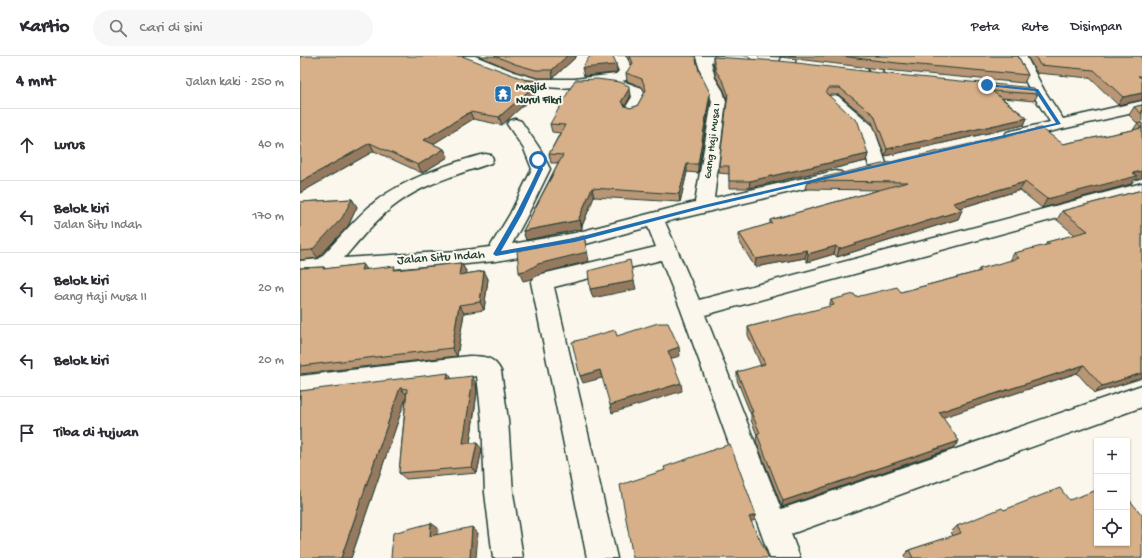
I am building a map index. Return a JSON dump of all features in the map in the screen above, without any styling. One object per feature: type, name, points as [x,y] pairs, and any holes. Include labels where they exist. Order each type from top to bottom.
[{"type":"street","points":[[462,56],[530,82],[548,84],[621,77],[626,71],[619,56]]},
{"type":"street","points":[[872,56],[875,74]]},
{"type":"street","points":[[1019,56],[1037,90],[1059,124]]},
{"type":"street","points":[[702,57],[753,60]]},
{"type":"street","name":"Gang Haji Musa I","points":[[702,57],[705,62],[708,77],[717,91],[719,101],[704,206]]},
{"type":"street","points":[[774,62],[788,59],[804,64]]},
{"type":"street","points":[[599,80],[626,86],[637,91],[639,97],[632,110]]},
{"type":"street","points":[[1018,87],[1037,90]]},
{"type":"street","name":"Jalan Situ Indah","points":[[300,268],[457,258],[496,254],[575,240],[704,206],[872,167],[865,126],[833,100]]},
{"type":"street","points":[[999,138],[1142,106]]},
{"type":"street","points":[[496,254],[519,214],[540,169],[532,149],[515,124]]},
{"type":"street","points":[[326,266],[374,213],[392,198],[419,185],[485,160]]},
{"type":"street","points":[[692,310],[1142,189]]},
{"type":"street","points":[[654,219],[692,310],[785,558]]},
{"type":"street","points":[[602,558],[542,282],[667,251]]},
{"type":"street","points":[[300,387],[469,366],[483,366],[489,371],[495,420],[500,493],[508,558]]},
{"type":"street","points":[[773,526],[1142,396]]},
{"type":"building","points":[[300,56],[462,56],[526,80],[540,81],[499,117],[470,112],[424,140],[444,149],[418,165],[370,143],[300,182]]},
{"type":"building","points":[[495,56],[567,56],[552,70],[536,70]]},
{"type":"building","points":[[590,56],[613,56],[616,63],[614,65],[582,68]]},
{"type":"building","points":[[630,56],[695,56],[699,71],[710,93],[698,164],[687,164],[679,194],[592,188],[579,218],[580,220],[523,231],[563,155],[549,154],[565,125],[550,124],[575,80],[597,79],[620,82],[629,86],[629,89],[621,102],[630,108],[637,106],[646,90],[642,79],[626,73],[633,63]]},
{"type":"building","points":[[841,56],[1018,56],[1028,75],[897,63]]},
{"type":"building","points":[[1035,56],[1142,56],[1142,76],[1138,76],[1142,78],[1142,93],[1123,97],[1094,70],[1040,65]]},
{"type":"building","points":[[713,57],[780,61],[897,75],[1034,88],[1038,94],[992,91],[1027,118],[887,149],[874,115],[840,88],[829,88],[826,93],[858,122],[868,154],[750,181],[729,181],[729,166],[719,166],[728,94],[724,83],[716,71]]},
{"type":"building","points":[[1142,105],[1142,114],[1134,107]]},
{"type":"building","points":[[1142,123],[1142,128],[1137,124]]},
{"type":"building","points":[[1041,128],[1063,144],[1142,128],[1142,171],[1133,173],[1137,176],[1047,199],[1025,182],[953,203],[962,210],[839,249],[836,246],[808,254],[807,250],[756,259],[739,233],[772,223],[770,220],[908,182],[807,181]]},
{"type":"building","points":[[1142,190],[1142,373],[1102,386],[1084,365],[939,412],[959,441],[783,501],[757,434],[760,433],[737,372],[765,364],[748,327],[834,305],[831,300],[854,294],[856,297],[897,287],[901,292],[981,271],[979,269],[1019,258],[1014,253],[1050,244],[1047,242],[1088,231],[1062,211]]},
{"type":"building","points":[[352,199],[342,218],[312,250],[300,251],[300,202]]},
{"type":"building","points":[[584,236],[587,252],[538,264],[528,270],[519,272],[517,251]]},
{"type":"building","points":[[630,260],[634,281],[590,289],[588,271]]},
{"type":"building","points":[[461,263],[459,275],[484,271],[480,302],[459,305],[452,348],[300,366],[300,268],[324,267],[323,269],[363,264],[361,270],[395,266],[394,270]]},
{"type":"building","points":[[658,323],[668,323],[679,347],[668,351],[681,383],[610,405],[600,370],[580,376],[572,342],[615,330],[617,336]]},
{"type":"building","points":[[448,373],[447,379],[472,376],[463,443],[477,443],[472,467],[399,473],[407,389],[400,388],[341,558],[300,558],[300,391]]},
{"type":"building","points":[[730,444],[756,515],[749,517],[769,558],[633,558],[620,485],[665,470],[664,467]]},
{"type":"building","points":[[1060,488],[1069,500],[1094,491],[1094,546],[1130,546],[1130,501],[1142,515],[1142,558],[913,558],[909,550],[961,533],[957,526],[1002,508],[1004,510]]},
{"type":"building","points":[[431,523],[430,536],[472,527],[470,558],[391,558],[393,533]]},
{"type":"place","name":"Masjid Nurul Fikri","points":[[503,94]]},
{"type":"route","points":[[538,160],[540,169],[534,184],[496,254],[575,240],[704,206],[1059,124],[1037,90],[987,85]]}]
